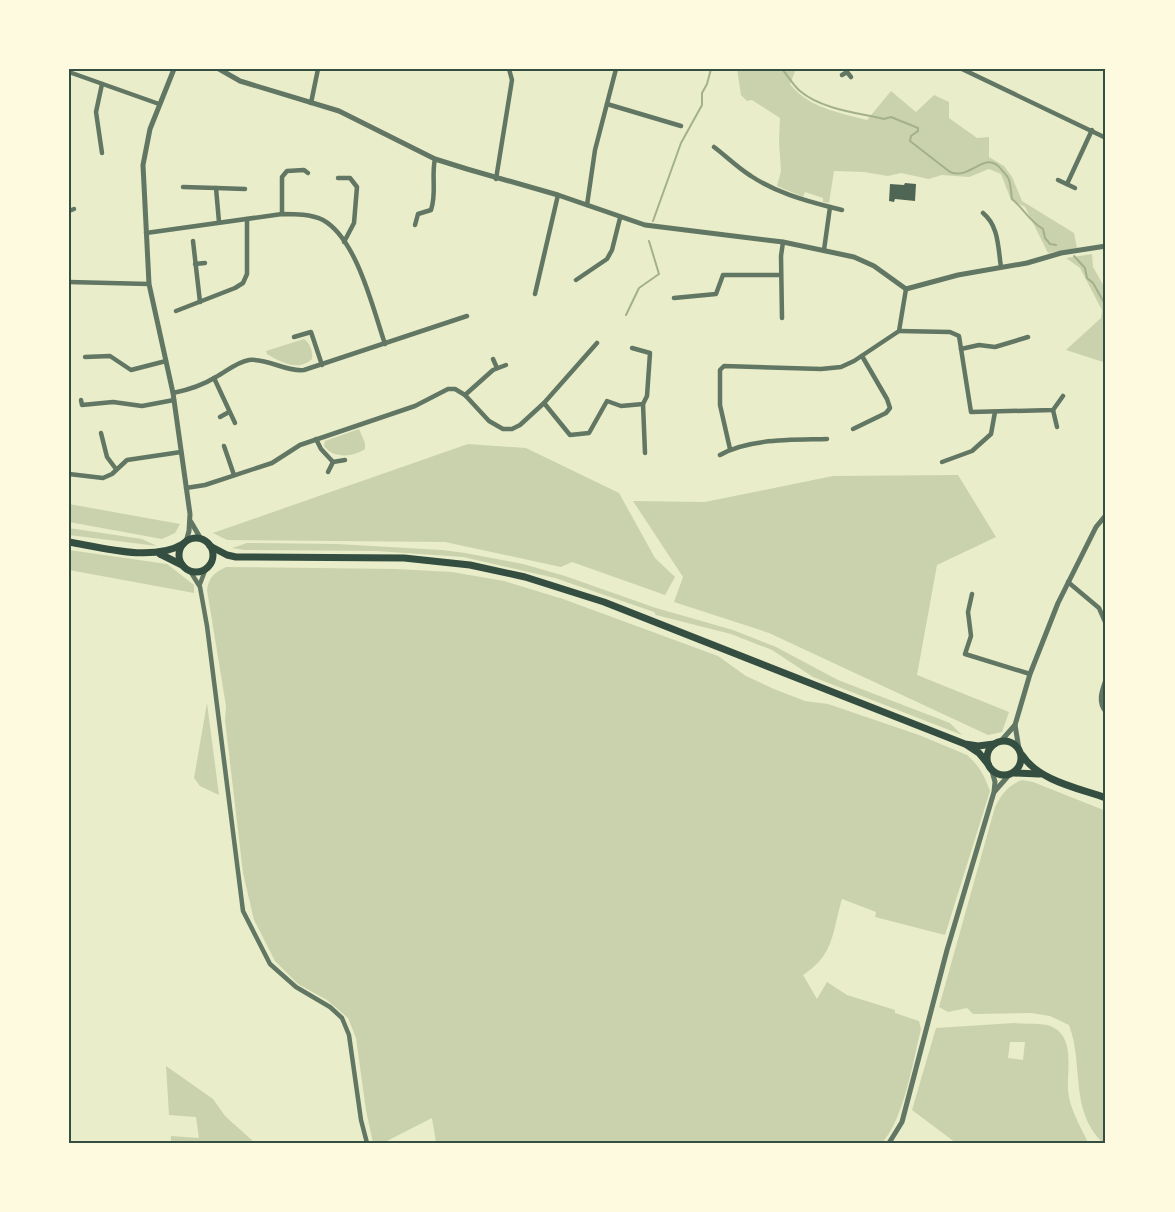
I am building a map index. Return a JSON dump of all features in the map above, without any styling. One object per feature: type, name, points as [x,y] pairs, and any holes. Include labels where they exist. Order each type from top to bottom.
[{"type":"highway","points":[[158,554],[176,549],[194,538],[201,539],[227,555],[236,557],[404,558],[470,565],[525,577],[604,602],[965,744],[979,753],[990,768],[999,775],[1042,774]]},
{"type":"highway","points":[[69,542],[158,554],[199,572],[236,557]]},
{"type":"highway","points":[[185,543],[179,555],[187,568]]},
{"type":"highway","points":[[208,567],[213,558],[210,546]]},
{"type":"highway","points":[[965,744],[978,746],[1011,742],[1027,763],[1042,774],[1106,798]]},
{"type":"highway","points":[[990,768],[988,753],[998,743]]},
{"type":"highway","points":[[1011,774],[1020,765],[1020,752]]},
{"type":"street","points":[[78,75],[80,69]]},
{"type":"street","points":[[174,69],[150,129],[143,165],[146,233],[149,284],[173,397],[191,520],[201,539]]},
{"type":"street","points":[[219,69],[240,81],[339,111],[435,159],[496,179],[558,195],[645,225],[783,242],[854,256],[874,266],[906,289]]},
{"type":"street","points":[[311,103],[318,69]]},
{"type":"street","points":[[496,179],[512,80],[509,69]]},
{"type":"street","points":[[587,205],[595,150],[616,69]]},
{"type":"street","points":[[962,69],[1106,138]]},
{"type":"street","points":[[69,72],[159,104]]},
{"type":"street","points":[[846,72],[851,77]]},
{"type":"street","points":[[102,84],[96,112],[102,153]]},
{"type":"street","points":[[607,104],[681,126]]},
{"type":"street","points":[[1067,184],[1092,130]]},
{"type":"street","points":[[714,147],[750,176],[765,184],[799,198],[842,210]]},
{"type":"street","points":[[415,225],[418,214],[431,210],[434,201],[435,159]]},
{"type":"street","points":[[282,214],[282,177],[287,171],[304,170],[308,173]]},
{"type":"street","points":[[338,178],[350,178],[357,187],[354,224],[345,242]]},
{"type":"street","points":[[1058,180],[1075,188]]},
{"type":"street","points":[[183,187],[245,189]]},
{"type":"street","points":[[216,188],[219,222]]},
{"type":"street","points":[[535,294],[558,195]]},
{"type":"street","points":[[824,250],[830,207]]},
{"type":"street","points":[[983,213],[991,220],[997,235],[1001,267]]},
{"type":"street","points":[[146,233],[282,214],[303,214],[324,220],[345,242],[357,261],[385,344]]},
{"type":"street","points":[[576,280],[607,259],[612,250],[620,218]]},
{"type":"street","points":[[176,311],[236,288],[243,283],[247,274],[248,219]]},
{"type":"street","points":[[193,241],[200,302]]},
{"type":"street","points":[[782,318],[781,256],[783,242]]},
{"type":"street","points":[[906,289],[957,275],[1106,246]]},
{"type":"street","points":[[195,264],[205,263]]},
{"type":"street","points":[[674,298],[716,294],[723,275],[782,275]]},
{"type":"street","points":[[69,282],[149,284]]},
{"type":"street","points":[[899,331],[906,289]]},
{"type":"street","points":[[82,411],[82,402],[113,402],[142,406],[173,397],[214,378],[235,365],[250,360],[262,361],[292,371],[322,365],[467,316]]},
{"type":"street","points":[[730,449],[720,405],[720,370],[724,366],[821,369],[841,367],[899,331],[950,332],[959,336],[971,412],[1053,410]]},
{"type":"street","points":[[294,337],[311,332],[322,365]]},
{"type":"street","points":[[961,349],[979,345],[995,347],[1028,337]]},
{"type":"street","points":[[186,488],[205,485],[272,463],[300,445],[415,406],[448,389],[454,389],[465,395],[489,421],[503,429],[512,429],[544,404],[597,343]]},
{"type":"street","points":[[632,348],[650,353],[647,396],[643,405],[645,453]]},
{"type":"street","points":[[85,357],[110,356],[130,370],[166,361]]},
{"type":"street","points":[[853,429],[886,413],[890,408],[862,356]]},
{"type":"street","points":[[493,359],[497,368]]},
{"type":"street","points":[[465,395],[480,380],[497,368],[506,365]]},
{"type":"street","points":[[214,378],[235,423]]},
{"type":"street","points":[[1057,426],[1053,410],[1063,396]]},
{"type":"street","points":[[544,404],[570,435],[589,433],[607,401],[621,406],[643,405]]},
{"type":"street","points":[[220,417],[229,412]]},
{"type":"street","points":[[942,462],[972,451],[991,434],[995,412]]},
{"type":"street","points":[[101,434],[107,457],[116,469]]},
{"type":"street","points":[[316,439],[321,449],[333,462]]},
{"type":"street","points":[[720,455],[730,449],[772,441],[827,439]]},
{"type":"street","points":[[224,446],[234,475]]},
{"type":"street","points":[[69,474],[103,478],[112,474],[127,460],[182,452]]},
{"type":"street","points":[[218,456],[227,454]]},
{"type":"street","points":[[333,462],[345,460]]},
{"type":"street","points":[[328,472],[333,462]]},
{"type":"street","points":[[1020,752],[1015,725],[1030,674],[1068,582],[1096,526],[1106,515]]},
{"type":"street","points":[[185,543],[191,520]]},
{"type":"street","points":[[208,567],[202,574],[200,587],[207,626],[243,911],[270,964],[296,987],[330,1006],[342,1018],[349,1035],[361,1119],[367,1143]]},
{"type":"street","points":[[187,568],[200,587]]},
{"type":"street","points":[[1068,582],[1100,610],[1106,624]]},
{"type":"street","points":[[972,594],[968,612],[971,636],[965,654],[1030,674]]},
{"type":"street","points":[[1100,610],[1106,607]]},
{"type":"street","points":[[1106,679],[1100,695],[1106,712]]},
{"type":"street","points":[[998,743],[1015,725]]},
{"type":"street","points":[[889,1143],[902,1122],[947,950],[994,792],[995,782],[990,768]]},
{"type":"street","points":[[994,792],[1011,774]]},
{"type":"green space","points":[[737,69],[796,69],[790,84],[805,98],[825,108],[867,120],[891,91],[916,112],[934,95],[949,102],[949,118],[977,138],[989,137],[989,157],[1004,166],[1012,177],[1022,201],[1074,233],[1077,248],[1048,253],[1025,207],[1011,200],[1001,174],[989,169],[969,177],[942,175],[929,179],[901,173],[888,176],[834,171],[829,203],[823,202],[823,198],[805,192],[803,197],[777,186],[781,171],[780,118],[752,100],[747,101],[741,95]]},
{"type":"green space","points":[[1092,254],[1093,267],[1106,290],[1106,363],[1066,350],[1101,318],[1102,310],[1080,268],[1066,258]]},
{"type":"green space","points":[[304,339],[312,353],[312,359],[307,363],[289,364],[267,354],[266,351]]},
{"type":"green space","points":[[359,429],[365,443],[365,449],[360,452],[338,455],[324,446],[325,441]]},
{"type":"green space","points":[[468,444],[526,448],[619,493],[655,558],[675,577],[665,595],[572,562],[561,567],[445,542],[227,540],[213,533]]},
{"type":"green space","points":[[958,475],[996,537],[937,565],[917,675],[1009,712],[1002,732],[988,735],[769,633],[674,602],[683,577],[633,501],[705,502],[833,476]]},
{"type":"green space","points":[[69,504],[180,524],[175,533],[162,539],[69,522]]},
{"type":"green space","points":[[69,528],[142,539],[157,546],[69,535]]},
{"type":"green space","points":[[247,543],[337,544],[442,550],[523,564],[656,608],[733,630],[776,647],[838,680],[950,723],[962,735],[813,677],[772,650],[731,634],[656,615],[654,612],[555,578],[463,557],[377,551],[232,548]]},
{"type":"green space","points":[[69,550],[167,564],[194,585],[194,593],[69,570]]},
{"type":"green space","points":[[226,567],[396,569],[452,572],[504,581],[563,599],[718,656],[746,676],[805,701],[828,704],[919,735],[967,755],[981,771],[990,791],[945,935],[875,917],[876,912],[842,899],[827,950],[821,959],[803,975],[817,999],[827,982],[847,995],[895,1010],[895,1013],[919,1021],[921,1029],[907,1089],[890,1133],[882,1143],[436,1143],[432,1118],[383,1143],[373,1143],[356,1038],[348,1018],[327,1000],[298,984],[275,961],[254,920],[243,873],[225,720],[226,706],[207,590],[213,576]]},
{"type":"green space","points":[[207,703],[219,795],[200,786],[194,778]]},
{"type":"green space","points":[[1022,780],[1033,782],[1106,811],[1106,1143],[1103,1143],[1092,1130],[1085,1117],[1069,1025],[1050,1016],[1031,1013],[973,1014],[967,1008],[948,1012],[939,1007],[995,807],[1012,785]]},
{"type":"green space","points":[[1014,1023],[1043,1024],[1056,1029],[1066,1043],[1069,1061],[1068,1090],[1071,1104],[1088,1143],[956,1143],[912,1110],[936,1028]],"holes":[[[1010,1042],[1025,1042],[1023,1060],[1008,1058]]]},
{"type":"green space","points":[[166,1066],[213,1099],[225,1116],[255,1143],[171,1143],[171,1136],[199,1138],[196,1117],[169,1115]]},
{"type":"building","points":[[905,183],[916,184],[915,201],[895,199],[894,202],[889,201],[890,184],[904,185]]},
{"type":"waterway","points":[[653,221],[681,143],[702,105],[702,93],[711,69]]},
{"type":"waterway","points":[[782,69],[800,91],[818,102],[840,110],[884,119],[891,117],[918,128],[910,141],[950,172],[964,173],[989,162],[995,164],[1008,179],[1012,199],[1034,223],[1043,229],[1045,238],[1050,244],[1056,245]]},
{"type":"waterway","points":[[626,315],[639,288],[659,274],[649,241]]},
{"type":"waterway","points":[[1074,256],[1085,268],[1087,278],[1093,283],[1106,306]]}]
